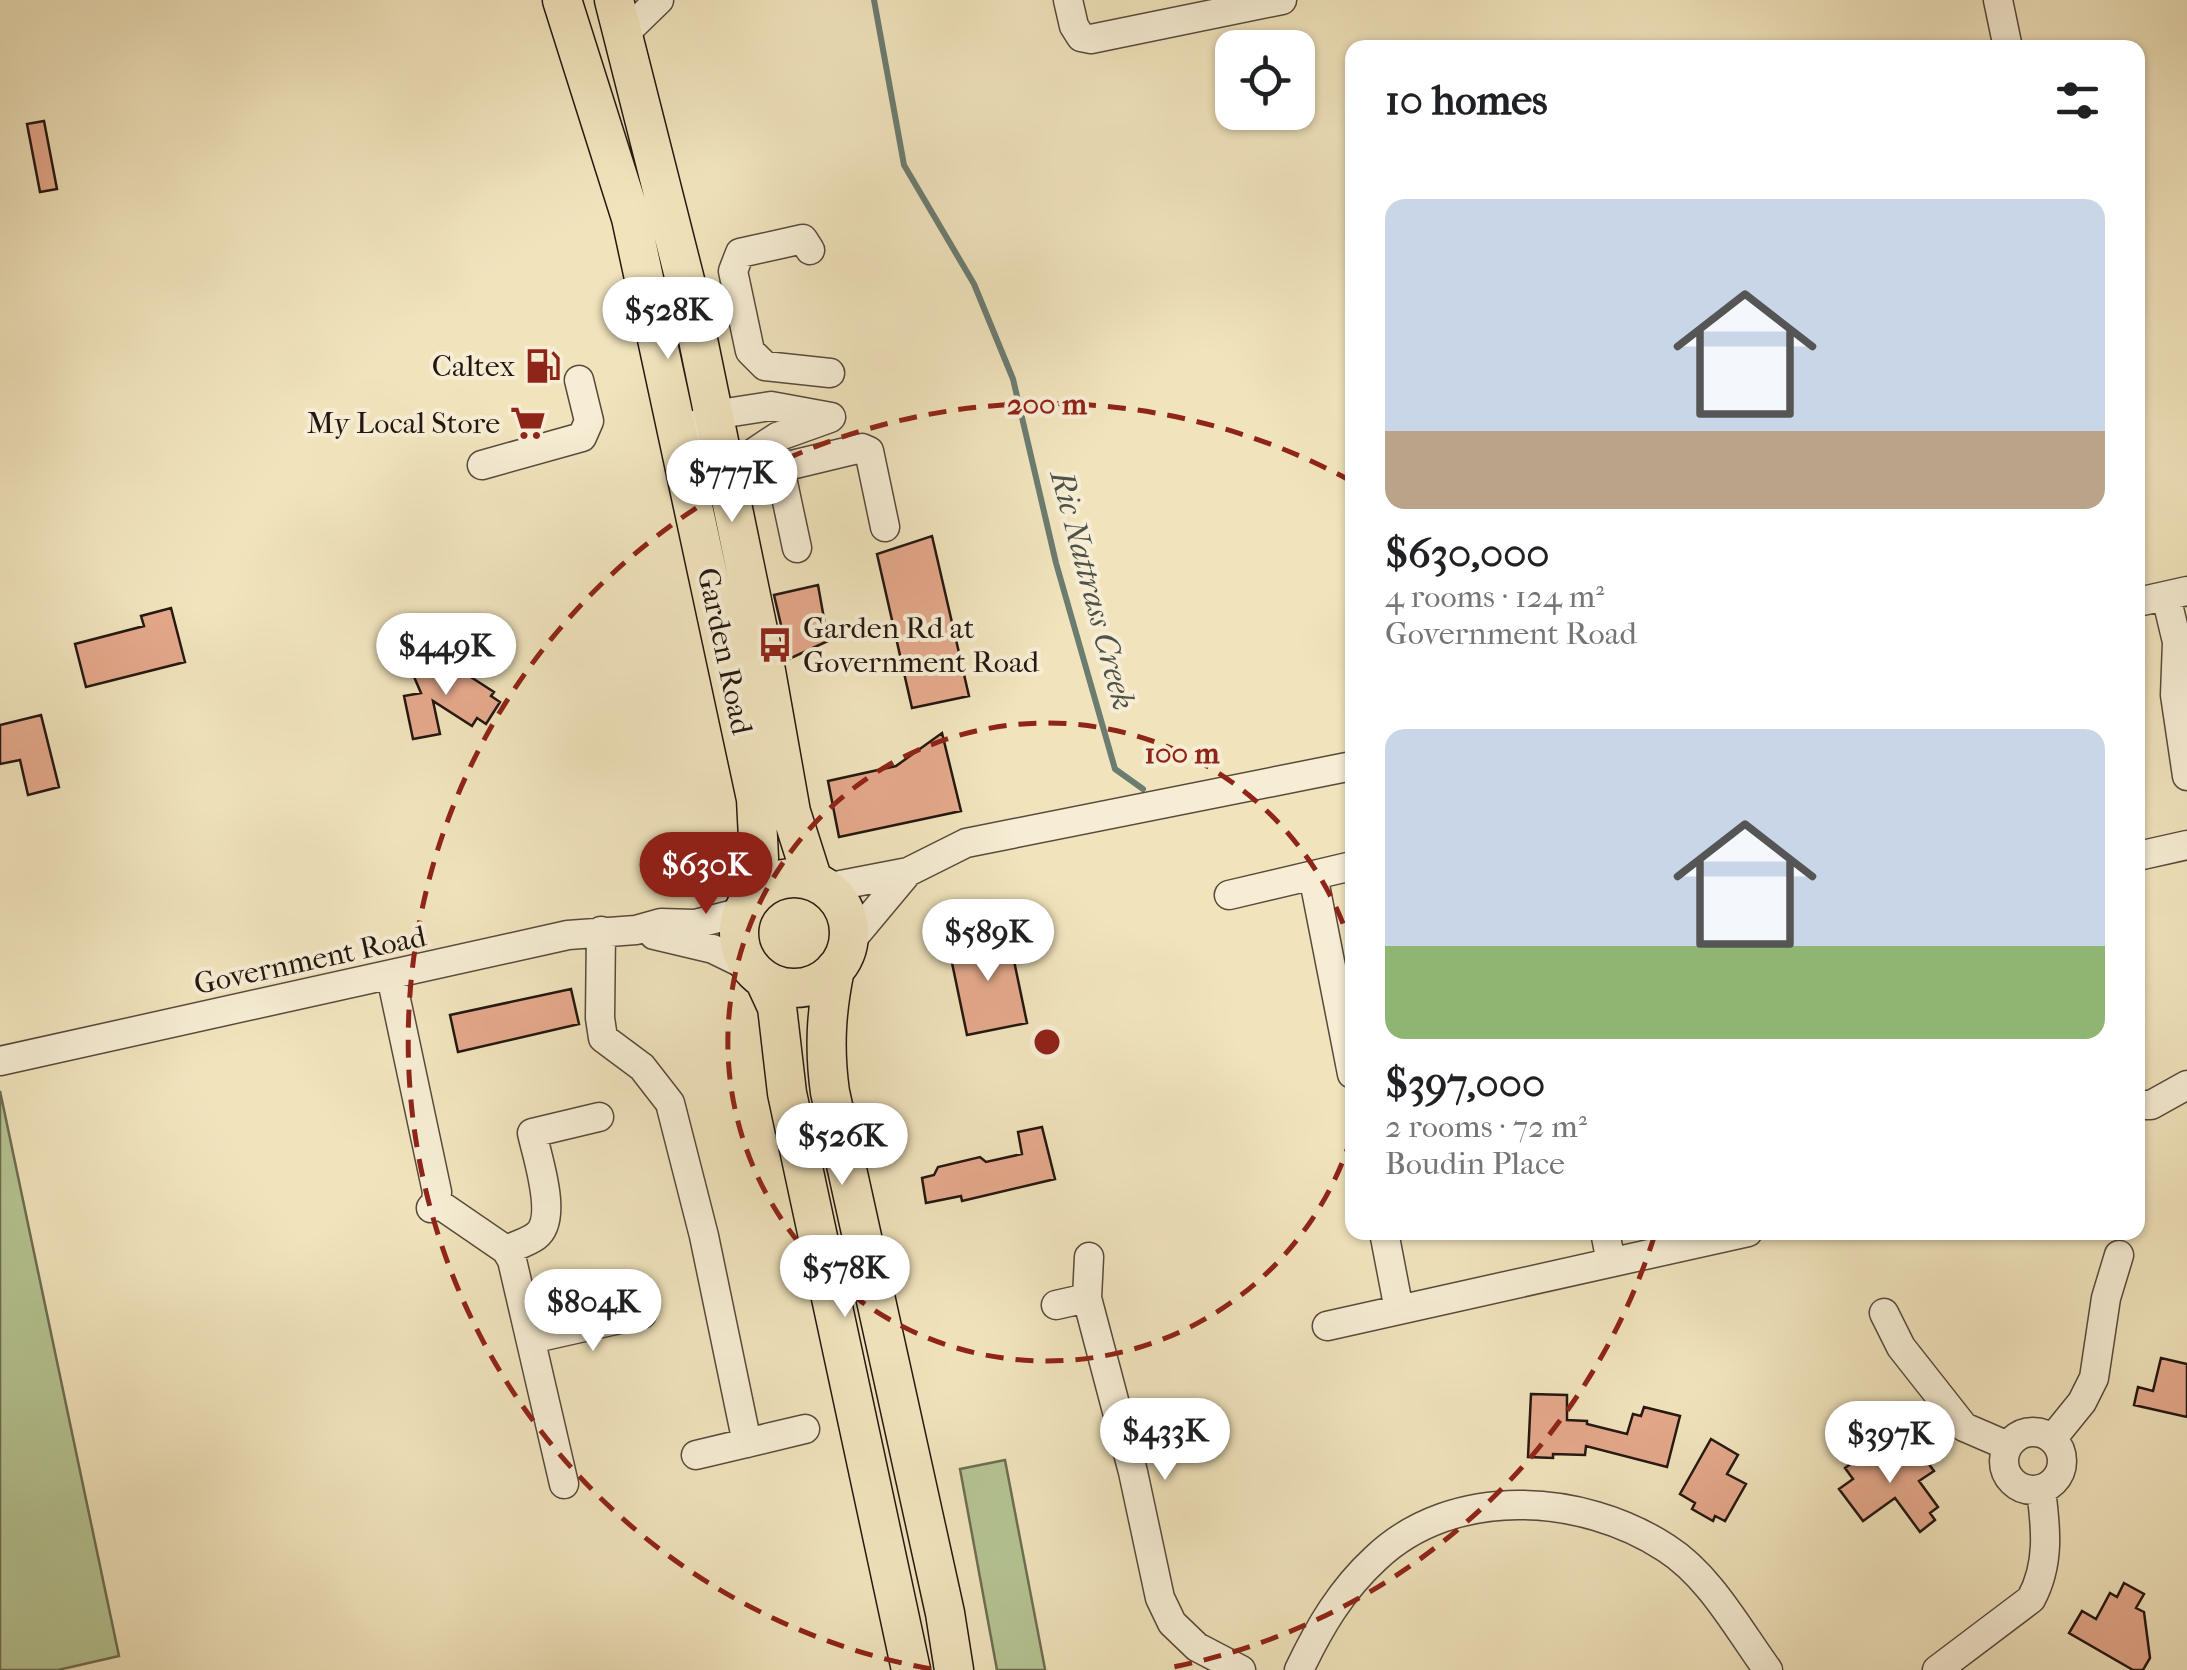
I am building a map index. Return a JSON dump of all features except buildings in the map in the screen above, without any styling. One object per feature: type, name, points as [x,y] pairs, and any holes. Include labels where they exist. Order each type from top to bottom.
[{"type":"main road","name":"Garden Road","points":[[562,0],[631,218],[756,799],[759,858],[747,905]]},
{"type":"main road","name":"Garden Road","points":[[618,17],[689,296],[791,812],[819,884]]},
{"type":"main road","points":[[911,1670],[786,1093],[778,1011],[739,941],[747,905],[764,886],[779,880],[819,884],[845,913],[841,958],[826,1014],[824,1053],[954,1670]]},
{"type":"main road","points":[[758,974],[793,988],[823,979],[841,958]]},
{"type":"street","points":[[618,17],[659,0]]},
{"type":"street","points":[[1068,0],[1080,37],[1091,39],[1282,0]]},
{"type":"street","points":[[1998,0],[2006,40]]},
{"type":"street","points":[[810,250],[803,239],[757,248],[740,253],[733,271],[750,351],[765,366],[830,373]]},
{"type":"street","points":[[482,465],[582,437],[589,422],[580,380]]},
{"type":"street","points":[[679,436],[713,415],[772,406],[831,417],[777,437],[725,472]]},
{"type":"street","points":[[797,548],[783,467],[862,448],[869,451],[885,528]]},
{"type":"street","points":[[2145,601],[2177,594],[2175,694],[2187,776]]},
{"type":"street","points":[[819,884],[908,872],[966,843],[1345,768]]},
{"type":"street","points":[[2145,854],[2187,845]]},
{"type":"street","points":[[1229,895],[1345,868]]},
{"type":"street","points":[[841,958],[908,872]]},
{"type":"street","points":[[1313,876],[1345,1038]]},
{"type":"street","name":"Government Road","points":[[0,1061],[568,935],[636,930],[661,923],[711,922],[747,905]]},
{"type":"street","name":"Government Road","points":[[636,930],[713,948],[758,974]]},
{"type":"street","points":[[602,931],[603,1038],[642,1066],[670,1103],[704,1236],[747,1443]]},
{"type":"street","points":[[390,976],[434,1205],[506,1250],[512,1260],[564,1484]]},
{"type":"street","points":[[2145,1105],[2187,1086]]},
{"type":"street","points":[[506,1250],[536,1236],[546,1225],[548,1212],[532,1133],[599,1117]]},
{"type":"street","points":[[1386,1240],[1399,1310]]},
{"type":"street","points":[[1607,1240],[1611,1262]]},
{"type":"street","points":[[1327,1326],[1711,1240]]},
{"type":"street","points":[[2052,1439],[2082,1402],[2094,1378],[2106,1298],[2119,1254]]},
{"type":"street","points":[[1089,1257],[1087,1298],[1133,1472],[1160,1598],[1172,1624],[1197,1648],[1241,1670]]},
{"type":"street","points":[[1056,1306],[1087,1298]]},
{"type":"street","points":[[1884,1313],[1900,1347],[1964,1427],[2008,1446]]},
{"type":"street","points":[[531,1339],[642,1314]]},
{"type":"street","points":[[696,1454],[806,1430]]},
{"type":"street","points":[[2030,1432],[2052,1439],[2061,1454],[2060,1472],[2050,1486],[2041,1490],[2021,1488],[2006,1475],[2004,1455],[2008,1446],[2016,1437],[2030,1432]]},
{"type":"street","points":[[1937,1670],[2031,1600],[2045,1563],[2041,1490]]},
{"type":"street","points":[[1299,1670],[1345,1590],[1378,1555],[1417,1528],[1465,1512],[1513,1505],[1572,1508],[1610,1518],[1668,1549],[1705,1584],[1768,1670]]},
{"type":"green space","points":[[0,1091],[119,1656],[58,1670],[0,1670]]},
{"type":"green space","points":[[1005,1460],[1045,1670],[997,1670],[960,1469]]},
{"type":"waterway","name":"Ric Nattrass Creek","points":[[874,0],[904,165],[974,284],[1013,379],[1056,563],[1115,769],[1143,789]]},
{"type":"place","name":"Caltex","points":[[543,366]]},
{"type":"place","name":"My Local Store","points":[[528,423]]},
{"type":"place","name":"Garden Rd at Government Road","points":[[775,645]]}]
